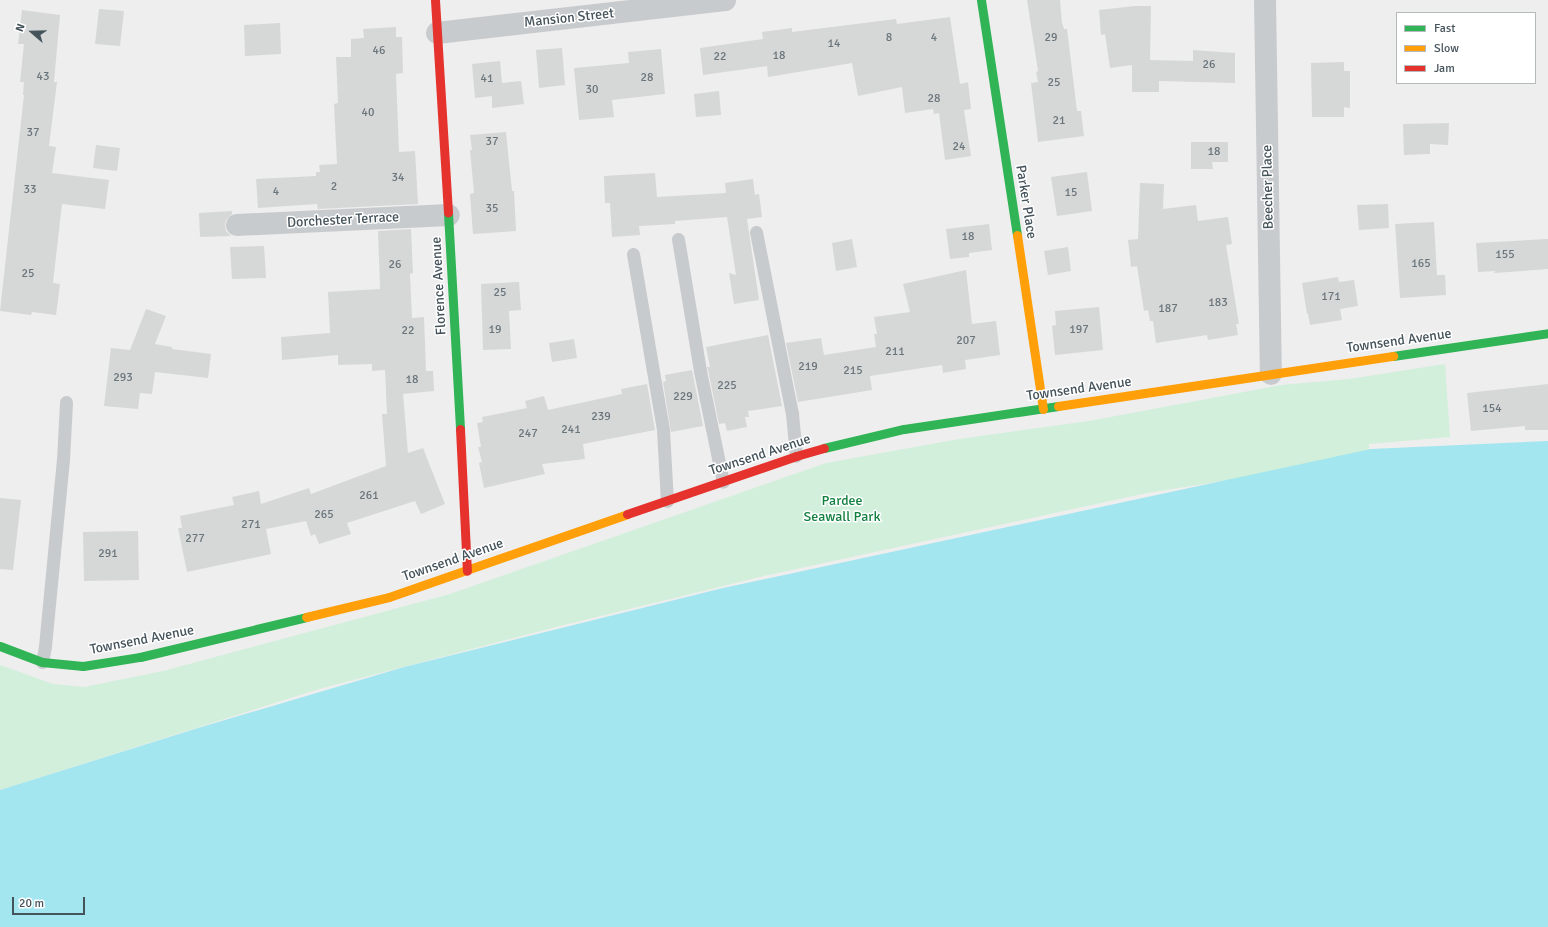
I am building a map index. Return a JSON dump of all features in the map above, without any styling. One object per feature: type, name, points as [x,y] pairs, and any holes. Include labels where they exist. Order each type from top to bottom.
[{"type":"main road","name":"Florence Avenue","points":[[435,0],[468,571]]},
{"type":"main road","name":"Parker Place","points":[[981,0],[1044,409]]},
{"type":"main road","name":"Townsend Avenue","points":[[0,646],[20,656],[42,662],[83,666],[140,657],[389,597],[468,571],[796,456],[904,429],[1548,333]]},
{"type":"street","name":"Mansion Street","points":[[437,33],[726,0]]},
{"type":"street","name":"Beecher Place","points":[[1265,0],[1271,374]]},
{"type":"street","name":"Dorchester Terrace","points":[[237,225],[448,214]]},
{"type":"lane","points":[[756,232],[792,413],[796,456]]},
{"type":"lane","points":[[678,239],[700,371],[722,482]]},
{"type":"lane","points":[[633,254],[663,430],[667,501]]},
{"type":"lane","points":[[42,662],[45,646],[62,467],[66,402]]},
{"type":"green space","name":"Pardee Seawall Park","points":[[1445,364],[1450,437],[1369,444],[1369,458],[1147,493],[764,576],[560,626],[319,689],[0,790],[0,665],[53,684],[84,687],[163,671],[450,594],[826,463],[959,439],[1089,421],[1281,385],[1349,379]]},
{"type":"water","points":[[1548,441],[1548,927],[0,927],[0,790],[198,728],[404,667],[723,588],[1371,449]]},
{"type":"building","points":[[1027,0],[1060,0],[1062,23],[1064,29],[1067,29],[1077,111],[1081,111],[1084,136],[1038,142],[1031,83],[1038,82],[1036,72],[1038,71]]},
{"type":"building","points":[[1135,6],[1151,6],[1150,60],[1193,61],[1193,50],[1235,53],[1235,83],[1159,81],[1159,92],[1132,92],[1132,65],[1110,68],[1105,34],[1101,35],[1099,10]]},
{"type":"building","points":[[99,9],[124,11],[120,46],[95,44]]},
{"type":"building","points":[[22,10],[60,15],[54,82],[57,82],[49,146],[56,147],[52,173],[109,180],[105,209],[62,204],[53,283],[60,284],[56,315],[32,312],[31,315],[0,311],[24,95],[24,82],[20,82],[24,44],[18,44]]},
{"type":"building","points":[[950,17],[960,84],[968,82],[971,109],[964,110],[971,156],[945,160],[939,113],[934,114],[933,109],[905,113],[902,87],[858,96],[852,63],[768,77],[767,66],[703,75],[700,48],[763,39],[762,32],[792,28],[792,32],[896,19],[897,24]]},
{"type":"building","points":[[280,23],[281,54],[245,56],[244,25]]},
{"type":"building","points":[[396,27],[396,37],[402,37],[403,73],[396,74],[399,152],[415,151],[418,204],[318,209],[317,204],[258,208],[256,179],[316,176],[316,172],[320,172],[319,165],[337,164],[334,104],[338,103],[336,57],[351,57],[351,39],[364,38],[363,29]]},
{"type":"building","points":[[562,48],[565,85],[539,88],[536,50]]},
{"type":"building","points":[[661,49],[665,94],[612,100],[614,117],[579,120],[574,68],[629,63],[628,52]]},
{"type":"building","points":[[500,61],[502,83],[521,81],[524,104],[492,108],[492,96],[475,98],[472,64]]},
{"type":"building","points":[[1344,62],[1344,71],[1350,71],[1350,108],[1344,107],[1344,117],[1312,117],[1311,63]]},
{"type":"building","points":[[719,91],[721,115],[696,117],[694,94]]},
{"type":"building","points":[[1449,123],[1448,145],[1430,144],[1430,154],[1404,155],[1403,124]]},
{"type":"building","points":[[506,132],[512,191],[514,191],[516,231],[473,234],[470,194],[474,193],[470,135]]},
{"type":"building","points":[[1191,142],[1228,142],[1228,162],[1212,162],[1213,169],[1191,169]]},
{"type":"building","points":[[96,145],[120,148],[117,171],[93,168]]},
{"type":"building","points":[[1087,172],[1092,211],[1057,216],[1051,177]]},
{"type":"building","points":[[655,173],[657,197],[726,193],[725,183],[753,179],[755,195],[759,194],[762,217],[747,219],[759,300],[734,304],[729,273],[736,275],[727,217],[675,221],[675,224],[639,226],[640,235],[612,237],[610,203],[605,203],[604,176]]},
{"type":"building","points":[[1140,183],[1164,184],[1163,209],[1196,205],[1198,221],[1228,217],[1232,244],[1226,245],[1239,324],[1236,324],[1238,335],[1208,340],[1207,335],[1156,343],[1153,321],[1150,321],[1148,310],[1144,311],[1137,266],[1131,267],[1128,240],[1138,239]]},
{"type":"building","points":[[1388,204],[1389,228],[1359,230],[1357,205]]},
{"type":"building","points":[[232,211],[232,214],[226,220],[225,225],[226,231],[231,236],[200,237],[199,213]]},
{"type":"building","points":[[1434,222],[1437,275],[1445,275],[1446,295],[1400,298],[1395,224]]},
{"type":"building","points":[[989,224],[992,250],[969,253],[969,257],[950,259],[946,229]]},
{"type":"building","points":[[411,229],[413,273],[410,274],[412,318],[424,317],[426,371],[433,371],[434,391],[403,394],[408,453],[423,448],[445,504],[421,514],[415,501],[347,523],[351,534],[319,544],[315,534],[311,536],[306,521],[266,529],[271,554],[187,572],[178,528],[182,528],[180,516],[234,505],[232,497],[259,491],[261,504],[309,488],[311,494],[386,466],[382,414],[387,414],[385,370],[372,371],[372,364],[338,365],[338,355],[282,360],[281,337],[330,333],[328,292],[380,289],[378,231]]},
{"type":"building","points":[[852,239],[857,267],[836,271],[832,243]]},
{"type":"building","points":[[1548,239],[1548,269],[1494,273],[1495,271],[1478,272],[1476,243]]},
{"type":"building","points":[[264,246],[266,278],[232,279],[230,247]]},
{"type":"building","points":[[1068,247],[1071,271],[1048,275],[1044,251]]},
{"type":"building","points":[[966,270],[972,324],[996,321],[1000,355],[965,360],[966,369],[943,373],[942,365],[870,376],[872,390],[798,402],[786,343],[821,338],[824,355],[876,347],[874,334],[877,334],[874,317],[910,312],[903,284]]},
{"type":"building","points":[[1338,277],[1339,282],[1354,280],[1358,306],[1340,309],[1342,320],[1310,325],[1302,283]]},
{"type":"building","points":[[519,282],[521,310],[509,311],[511,349],[483,350],[481,284]]},
{"type":"building","points":[[1099,307],[1103,350],[1055,355],[1052,326],[1056,325],[1055,311]]},
{"type":"building","points":[[146,309],[166,316],[155,344],[172,347],[172,349],[211,354],[208,378],[155,372],[152,394],[140,393],[138,409],[104,406],[111,348],[130,350]]},
{"type":"building","points":[[768,335],[782,406],[748,411],[749,417],[745,417],[747,427],[727,431],[725,423],[719,424],[707,367],[710,367],[706,347]]},
{"type":"building","points":[[574,339],[577,358],[552,362],[549,343]]},
{"type":"building","points":[[692,370],[703,426],[671,432],[663,382],[666,381],[665,375]]},
{"type":"building","points":[[647,384],[655,430],[583,444],[585,459],[542,464],[545,474],[484,488],[479,463],[482,462],[478,447],[481,447],[477,423],[483,422],[482,417],[527,408],[525,401],[544,396],[548,410],[622,394],[621,389]]},
{"type":"building","points":[[1548,384],[1548,430],[1525,430],[1525,426],[1471,431],[1467,393]]},
{"type":"building","points":[[0,498],[21,500],[13,570],[0,569]]},
{"type":"building","points":[[138,531],[139,580],[84,581],[83,532]]},
{"type":"traffic: fast","points":[[981,0],[1017,235]]},
{"type":"traffic: fast","points":[[448,213],[460,429]]},
{"type":"traffic: fast","points":[[1393,356],[1548,333]]},
{"type":"traffic: fast","points":[[824,448],[904,429],[1058,406]]},
{"type":"traffic: fast","points":[[0,646],[42,662],[83,666],[140,657],[306,617]]},
{"type":"traffic: slow","points":[[1017,235],[1043,409]]},
{"type":"traffic: slow","points":[[1058,406],[1393,356]]},
{"type":"traffic: slow","points":[[306,617],[389,597],[627,514]]},
{"type":"traffic: jam","points":[[435,0],[448,213]]},
{"type":"traffic: jam","points":[[460,429],[467,571]]},
{"type":"traffic: jam","points":[[627,514],[796,456],[824,448]]}]
